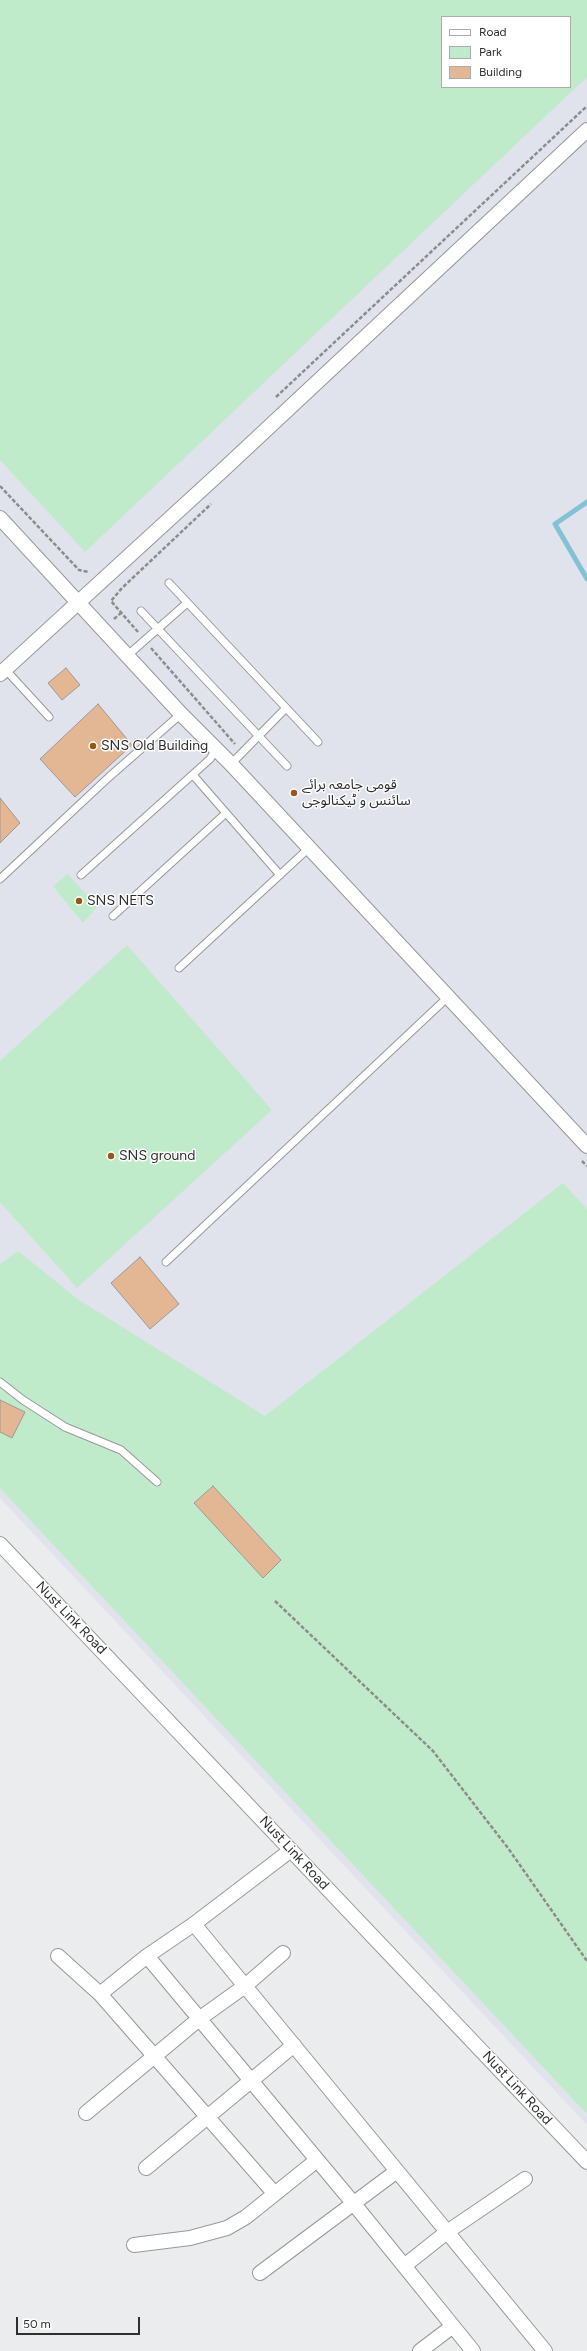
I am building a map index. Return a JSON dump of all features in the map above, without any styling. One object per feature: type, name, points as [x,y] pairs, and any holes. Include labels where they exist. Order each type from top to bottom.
[{"type":"street","points":[[2,671],[79,603],[587,130]]},
{"type":"street","points":[[0,519],[587,1146]]},
{"type":"street","name":"Nust Link Road","points":[[0,1544],[587,2162]]},
{"type":"street","points":[[100,1994],[147,1956],[194,1924],[291,1850]]},
{"type":"street","points":[[194,1924],[545,2351]]},
{"type":"street","points":[[86,2113],[199,2019],[245,1986],[283,1953]]},
{"type":"street","points":[[58,1956],[100,1994],[274,2193]]},
{"type":"street","points":[[147,1956],[354,2204],[473,2351]]},
{"type":"street","points":[[146,2168],[250,2080],[294,2045]]},
{"type":"street","points":[[134,2245],[190,2238],[227,2228],[246,2217],[317,2160]]},
{"type":"street","points":[[260,2273],[354,2204],[397,2170]]},
{"type":"street","points":[[404,2266],[447,2232],[525,2179]]},
{"type":"street","points":[[420,2351],[453,2326]]},
{"type":"lane","points":[[169,583],[318,742]]},
{"type":"lane","points":[[128,655],[187,602]]},
{"type":"lane","points":[[140,611],[287,766]]},
{"type":"lane","points":[[2,671],[48,717]]},
{"type":"lane","points":[[231,764],[286,708]]},
{"type":"lane","points":[[0,879],[109,777],[181,714]]},
{"type":"lane","points":[[82,875],[193,775],[210,759],[216,749]]},
{"type":"lane","points":[[193,775],[280,875]]},
{"type":"lane","points":[[113,916],[226,813]]},
{"type":"lane","points":[[179,968],[309,848]]},
{"type":"lane","points":[[166,1262],[448,997]]},
{"type":"lane","points":[[0,1382],[23,1400],[65,1427],[121,1450],[157,1482]]},
{"type":"path","points":[[273,400],[587,106]]},
{"type":"path","points":[[0,486],[80,570],[88,572],[94,569]]},
{"type":"path","points":[[213,502],[122,588],[111,601],[243,752]]},
{"type":"path","points":[[275,1601],[433,1751],[508,1848],[587,1961]]},
{"type":"shaded area","name":"قومی جامعہ برائے سائنس و ٹیکنالوجی","points":[[0,0],[587,0],[587,2125],[0,1498]]},
{"type":"green space","points":[[0,0],[587,0],[587,77],[85,552],[0,460]]},
{"type":"green space","name":"SNS NETS","points":[[68,874],[97,907],[83,923],[53,886]]},
{"type":"green space","name":"SNS ground","points":[[127,945],[272,1110],[77,1288],[0,1202],[0,1061]]},
{"type":"green space","points":[[563,1183],[587,1209],[587,2114],[0,1488],[0,1264],[18,1251],[79,1300],[265,1416]]},
{"type":"building","points":[[66,668],[80,685],[62,700],[48,683]]},
{"type":"building","points":[[98,704],[132,745],[75,797],[40,759]]},
{"type":"building","points":[[0,798],[20,823],[0,843]]},
{"type":"building","points":[[140,1257],[179,1304],[150,1329],[111,1283]]},
{"type":"building","points":[[0,1400],[25,1412],[12,1438],[0,1432]]},
{"type":"building","points":[[213,1486],[281,1560],[263,1578],[194,1503]]},
{"type":"waterway","points":[[587,502],[555,524],[587,579]]},
{"type":"place","name":"SNS Old Building","points":[[93,746]]},
{"type":"place","name":"قومی جامعہ برائے سائنس و ٹیکنالوجی","points":[[294,793]]},
{"type":"place","name":"SNS NETS","points":[[79,901]]},
{"type":"place","name":"SNS ground","points":[[111,1156]]}]
